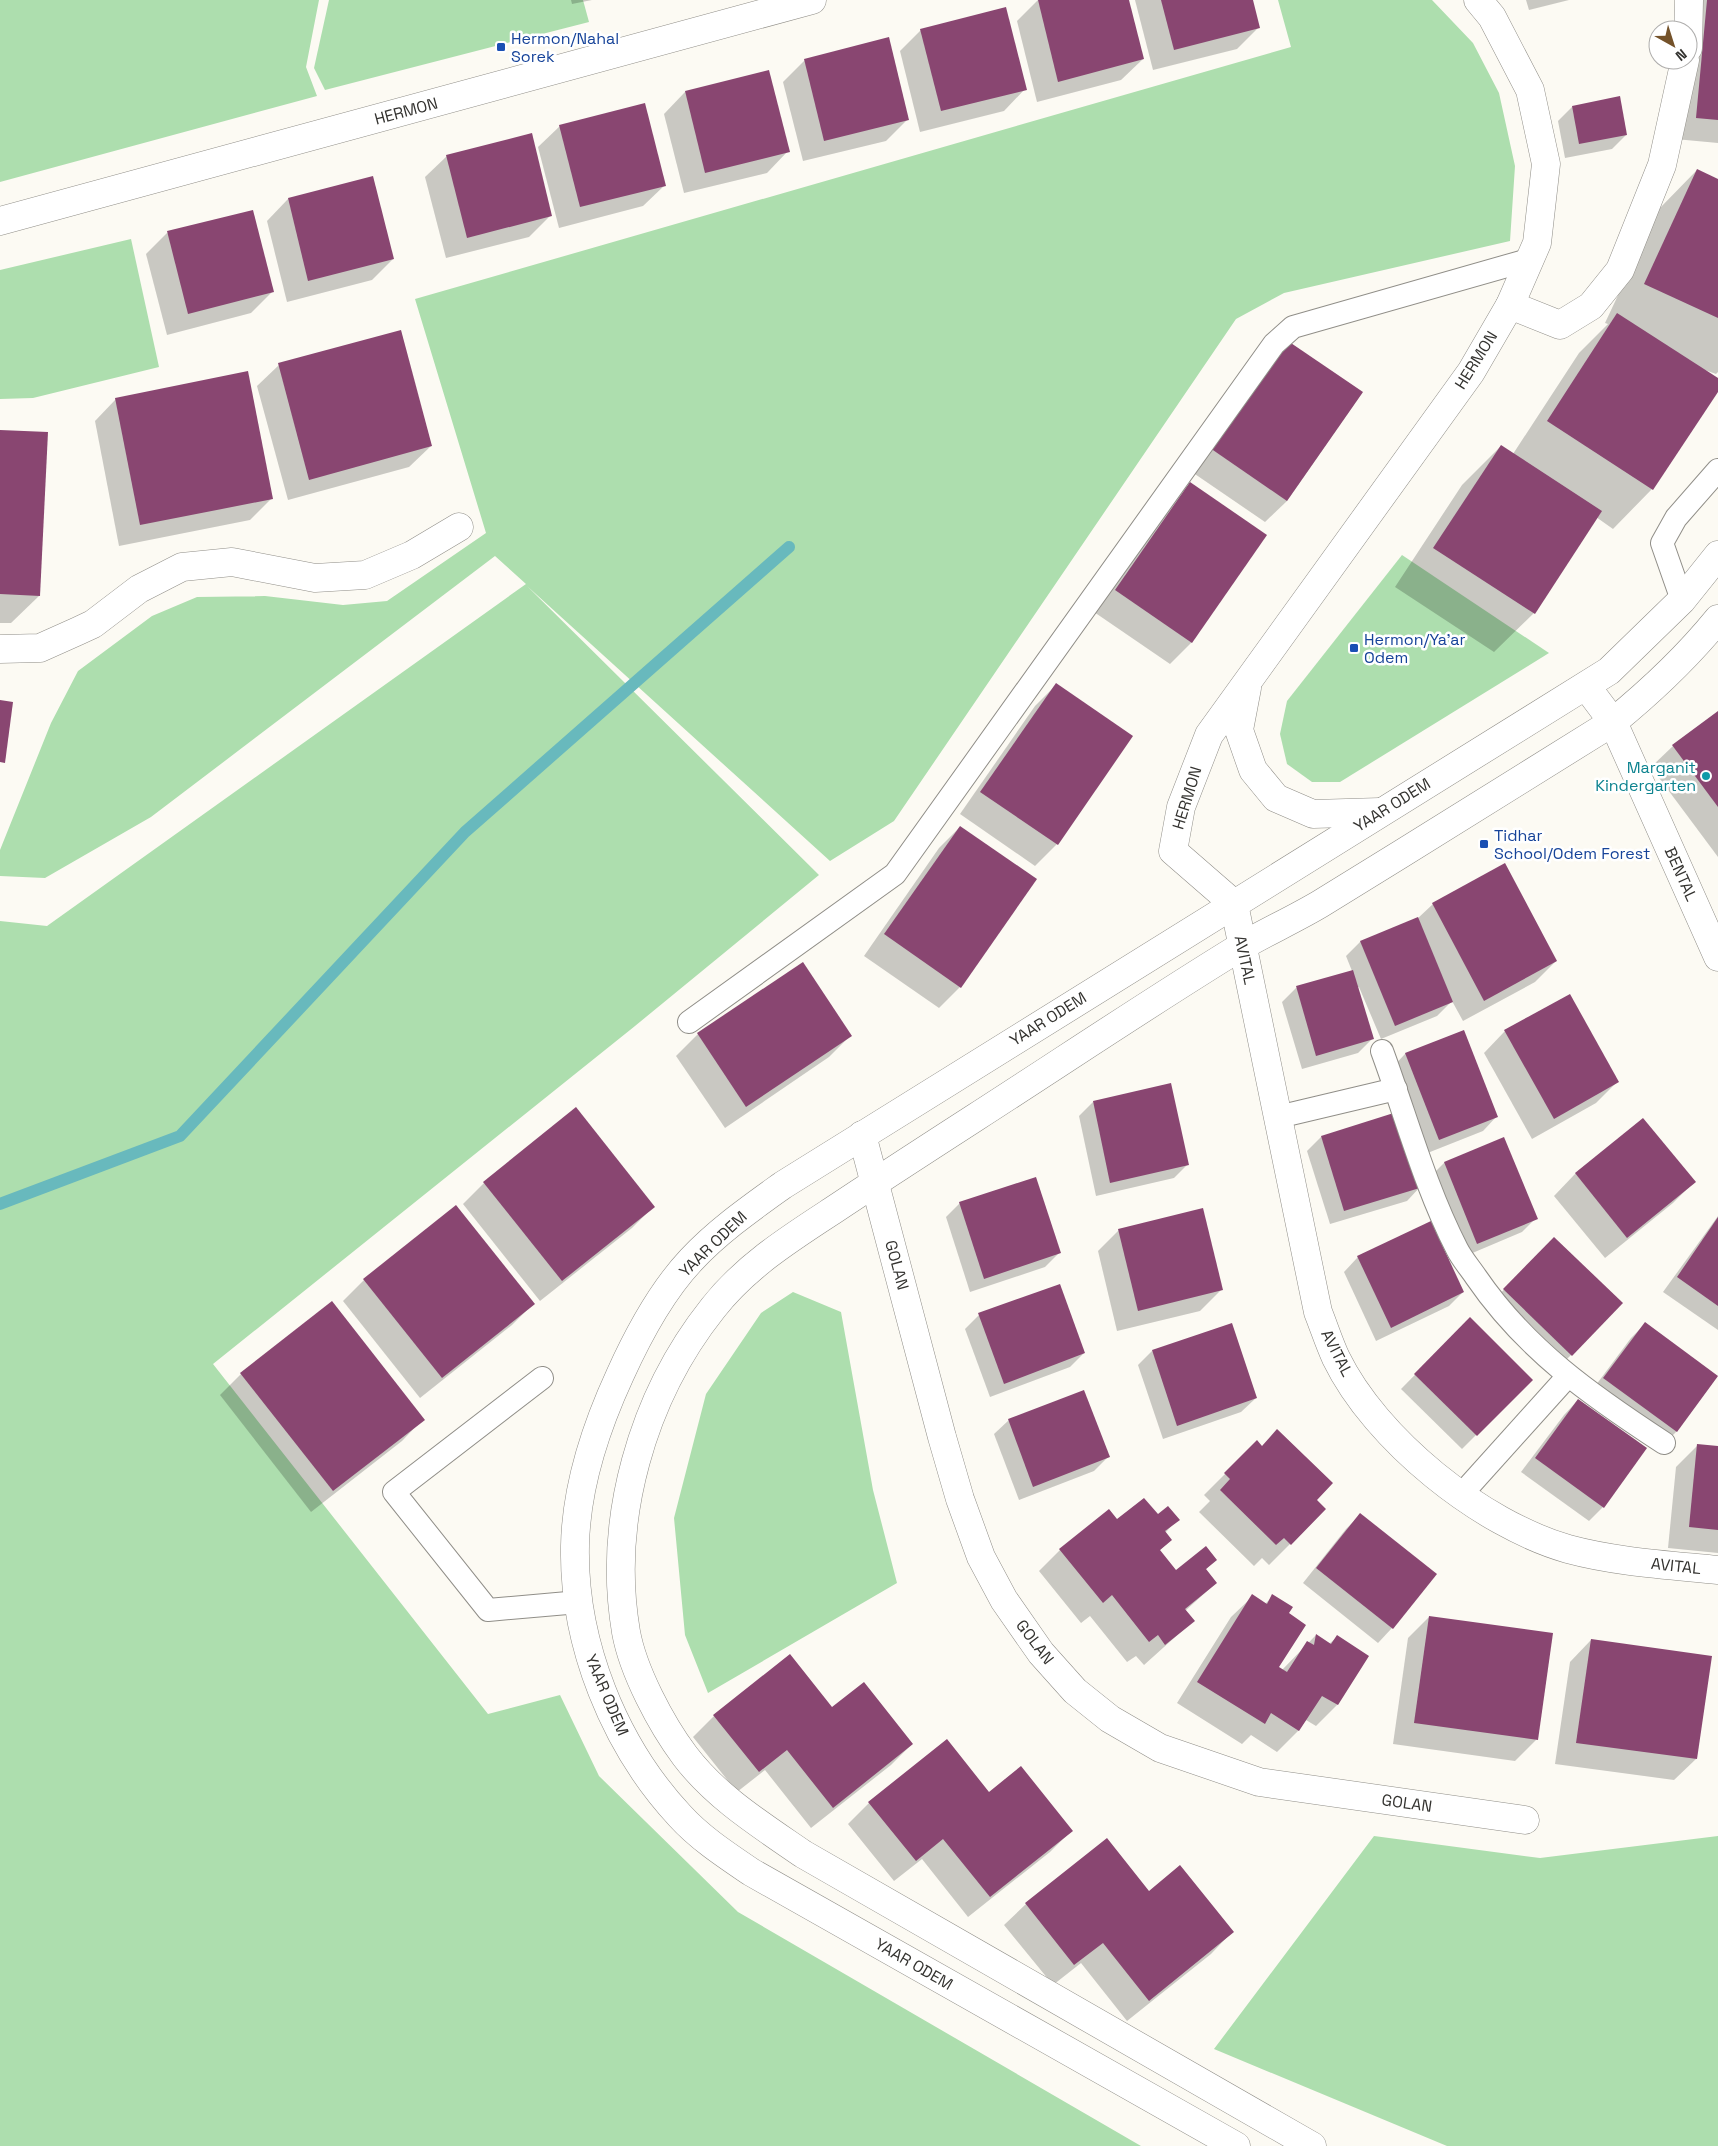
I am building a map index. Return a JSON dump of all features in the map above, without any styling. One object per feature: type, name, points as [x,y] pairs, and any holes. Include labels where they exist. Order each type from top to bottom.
[{"type":"street","name":"HERMON","points":[[0,221],[812,0]]},
{"type":"street","name":"HERMON","points":[[1234,904],[1173,850],[1181,807],[1209,735],[1471,372],[1510,305],[1536,243],[1546,164],[1530,90],[1492,17],[1478,0]]},
{"type":"street","points":[[1689,0],[1689,20]]},
{"type":"street","points":[[1510,305],[1560,325],[1591,306],[1620,270],[1662,165],[1683,70]]},
{"type":"street","points":[[0,649],[40,648],[93,624],[139,589],[182,567],[232,562],[315,578],[365,575],[412,555],[459,528]]},
{"type":"street","name":"YAAR ODEM","points":[[1236,2146],[751,1872],[716,1848],[681,1818],[652,1784],[629,1745],[605,1697],[587,1648],[579,1602],[575,1546],[578,1507],[591,1453],[610,1396],[634,1344],[658,1302],[690,1261],[732,1222],[783,1185],[862,1135],[1609,671],[1682,600],[1718,555]]},
{"type":"street","points":[[1312,2146],[803,1854],[743,1813],[710,1784],[684,1754],[660,1716],[639,1672],[626,1634],[621,1545],[628,1495],[641,1444],[660,1394],[684,1349],[714,1306],[751,1267],[875,1182],[1241,946],[1316,907],[1613,722],[1648,694],[1701,640],[1718,619]]},
{"type":"street","name":"HERMON","points":[[1249,680],[1238,730],[1253,770],[1276,798],[1313,814],[1380,812]]},
{"type":"street","name":"BENTAL","points":[[1586,686],[1613,722],[1716,948]]},
{"type":"street","name":"AVITAL","points":[[1234,904],[1241,946],[1318,1312],[1337,1359],[1368,1408],[1399,1442],[1460,1496],[1511,1526],[1567,1548],[1618,1559],[1718,1570]]},
{"type":"street","name":"GOLAN","points":[[862,1135],[942,1436],[960,1499],[981,1557],[1014,1615],[1041,1653],[1075,1691],[1110,1719],[1160,1748],[1259,1782],[1525,1820]]},
{"type":"lane","points":[[689,1022],[894,874],[1274,344],[1293,327],[1528,260]]},
{"type":"lane","points":[[1682,600],[1662,543],[1676,518],[1718,470]]},
{"type":"lane","points":[[1382,1051],[1431,1187],[1457,1250],[1492,1301],[1535,1348],[1592,1396],[1664,1444]]},
{"type":"lane","points":[[1278,1117],[1396,1089]]},
{"type":"lane","points":[[1460,1496],[1568,1376]]},
{"type":"lane","points":[[542,1378],[394,1492],[488,1610],[579,1602]]},
{"type":"green space","points":[[0,0],[319,0],[306,67],[317,96],[0,182]]},
{"type":"green space","points":[[329,0],[583,0],[589,22],[325,90],[314,68]]},
{"type":"green space","points":[[1278,0],[1432,0],[1473,43],[1499,93],[1515,166],[1510,241],[1284,293],[1236,319],[894,821],[830,861],[527,586],[819,875],[635,1026],[213,1364],[488,1714],[560,1695],[599,1776],[738,1912],[1141,2146],[0,2146],[0,921],[47,926],[526,584],[495,556],[151,817],[45,878],[0,876],[0,850],[51,723],[78,671],[152,616],[197,597],[265,596],[343,605],[387,601],[486,533],[415,299],[1291,47]]},
{"type":"green space","points":[[131,239],[159,367],[33,398],[0,399],[0,270]]},
{"type":"green space","points":[[1402,555],[1549,653],[1340,782],[1312,782],[1287,764],[1280,734],[1287,701]]},
{"type":"green space","points":[[793,1292],[841,1312],[873,1490],[897,1583],[708,1693],[685,1635],[674,1518],[706,1394],[761,1313]]},
{"type":"green space","points":[[1374,1836],[1540,1858],[1718,1836],[1718,2146],[1447,2146],[1214,2049]]},
{"type":"building","points":[[1038,0],[1129,0],[1144,59],[1058,82]]},
{"type":"building","points":[[1161,0],[1253,0],[1260,28],[1174,50]]},
{"type":"building","points":[[1707,0],[1718,0],[1718,120],[1696,118]]},
{"type":"building","points":[[1006,7],[1027,90],[941,111],[920,29]]},
{"type":"building","points":[[889,37],[909,120],[824,141],[804,59]]},
{"type":"building","points":[[769,70],[790,152],[705,173],[685,91]]},
{"type":"building","points":[[1620,96],[1627,135],[1579,144],[1572,106]]},
{"type":"building","points":[[645,103],[666,186],[580,207],[559,125]]},
{"type":"building","points":[[532,133],[552,216],[467,238],[446,155]]},
{"type":"building","points":[[1697,169],[1718,179],[1718,318],[1644,284]]},
{"type":"building","points":[[373,176],[394,259],[308,281],[288,198]]},
{"type":"building","points":[[253,210],[274,292],[188,314],[167,231]]},
{"type":"building","points":[[1617,313],[1718,378],[1718,392],[1653,490],[1547,421]]},
{"type":"building","points":[[401,330],[432,446],[309,480],[278,363]]},
{"type":"building","points":[[1285,339],[1363,392],[1287,501],[1210,448]]},
{"type":"building","points":[[248,371],[273,499],[140,525],[115,398]]},
{"type":"building","points":[[0,430],[48,432],[40,596],[0,594]]},
{"type":"building","points":[[1501,445],[1602,511],[1535,614],[1433,548]]},
{"type":"building","points":[[1190,482],[1267,535],[1192,643],[1115,590]]},
{"type":"building","points":[[1056,683],[1133,736],[1058,845],[980,792]]},
{"type":"building","points":[[0,700],[13,702],[5,763],[0,762]]},
{"type":"building","name":"Marganit Kindergarten","points":[[1718,711],[1718,807],[1672,745]]},
{"type":"building","points":[[960,826],[1037,879],[961,988],[884,934]]},
{"type":"building","points":[[1505,863],[1557,961],[1484,1001],[1432,903]]},
{"type":"building","points":[[1418,917],[1453,1002],[1395,1026],[1360,941]]},
{"type":"building","points":[[803,962],[852,1036],[746,1107],[697,1033]]},
{"type":"building","points":[[1353,970],[1374,1039],[1316,1056],[1296,986]]},
{"type":"building","points":[[1570,994],[1619,1082],[1554,1119],[1504,1030]]},
{"type":"building","points":[[1464,1030],[1498,1117],[1439,1140],[1405,1053]]},
{"type":"building","points":[[1171,1083],[1189,1165],[1110,1183],[1093,1101]]},
{"type":"building","points":[[576,1107],[655,1207],[562,1281],[483,1182]]},
{"type":"building","points":[[1400,1111],[1423,1187],[1344,1211],[1321,1136]]},
{"type":"building","points":[[1643,1118],[1696,1182],[1627,1238],[1575,1173]]},
{"type":"building","points":[[1504,1137],[1538,1219],[1477,1244],[1444,1162]]},
{"type":"building","points":[[1036,1177],[1061,1253],[984,1279],[959,1202]]},
{"type":"building","points":[[456,1205],[535,1304],[442,1378],[363,1279]]},
{"type":"building","points":[[1203,1208],[1223,1290],[1138,1311],[1118,1229]]},
{"type":"building","points":[[1718,1217],[1718,1306],[1677,1277]]},
{"type":"building","points":[[1431,1221],[1464,1292],[1391,1328],[1357,1256]]},
{"type":"building","points":[[1554,1237],[1623,1303],[1572,1356],[1503,1289]]},
{"type":"building","points":[[1060,1284],[1085,1353],[1004,1384],[978,1313]]},
{"type":"building","points":[[332,1301],[425,1420],[333,1491],[240,1373]]},
{"type":"building","points":[[1470,1317],[1533,1380],[1477,1436],[1414,1374]]},
{"type":"building","points":[[1645,1322],[1718,1376],[1677,1432],[1603,1378]]},
{"type":"building","points":[[1232,1323],[1257,1398],[1177,1426],[1152,1350]]},
{"type":"building","points":[[1084,1390],[1110,1457],[1033,1487],[1008,1419]]},
{"type":"building","points":[[1578,1399],[1647,1448],[1604,1508],[1535,1458]]},
{"type":"building","points":[[1277,1429],[1333,1483],[1317,1500],[1326,1509],[1291,1545],[1284,1538],[1276,1545],[1220,1490],[1230,1479],[1224,1473],[1257,1440],[1262,1446]]},
{"type":"building","points":[[1697,1444],[1718,1446],[1718,1530],[1689,1527]]},
{"type":"building","points":[[1144,1498],[1158,1514],[1168,1506],[1180,1520],[1165,1531],[1172,1540],[1160,1550],[1176,1570],[1206,1546],[1217,1560],[1206,1569],[1217,1583],[1185,1609],[1195,1621],[1165,1645],[1158,1635],[1149,1642],[1112,1595],[1103,1603],[1059,1549],[1109,1509],[1117,1519]]},
{"type":"building","points":[[1360,1513],[1437,1574],[1393,1629],[1316,1568]]},
{"type":"building","points":[[1252,1594],[1267,1604],[1272,1594],[1293,1607],[1289,1613],[1306,1625],[1279,1667],[1287,1672],[1307,1641],[1314,1645],[1316,1634],[1331,1644],[1337,1635],[1369,1656],[1338,1705],[1322,1696],[1299,1731],[1271,1713],[1265,1724],[1197,1682]]},
{"type":"building","points":[[1429,1616],[1553,1633],[1538,1740],[1414,1723]]},
{"type":"building","points":[[1591,1639],[1712,1656],[1697,1759],[1576,1743]]},
{"type":"building","points":[[790,1654],[832,1707],[864,1682],[913,1744],[833,1808],[787,1750],[759,1772],[713,1715]]},
{"type":"building","points":[[947,1739],[989,1792],[1021,1766],[1073,1831],[990,1897],[943,1839],[916,1861],[868,1802]]},
{"type":"building","points":[[1107,1838],[1149,1891],[1180,1865],[1234,1932],[1149,2001],[1103,1943],[1074,1965],[1025,1903]]},
{"type":"waterway","points":[[0,1204],[180,1136],[465,832],[789,547]]},
{"type":"place","name":"Hermon/Nahal Sorek","points":[[501,47]]},
{"type":"place","name":"Hermon/Ya'ar Odem","points":[[1354,648]]},
{"type":"place","name":"Marganit Kindergarten","points":[[1706,776]]},
{"type":"place","name":"Tidhar School/Odem Forest","points":[[1484,844]]}]
